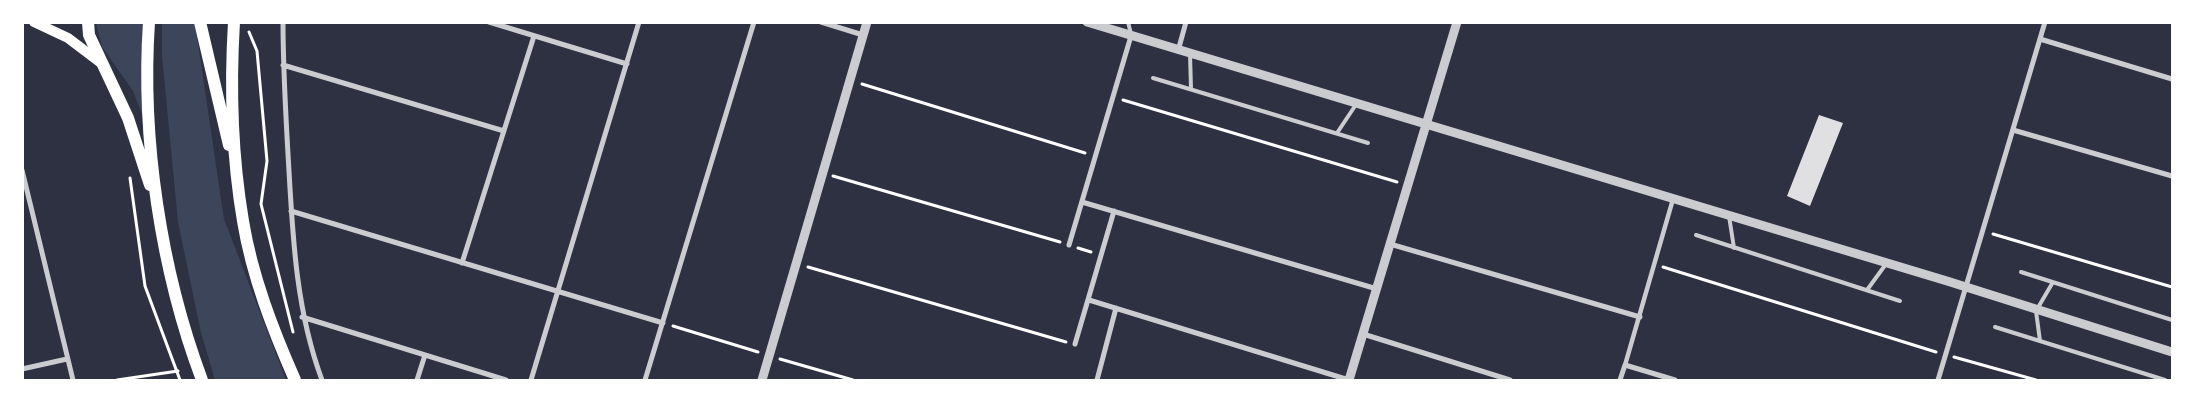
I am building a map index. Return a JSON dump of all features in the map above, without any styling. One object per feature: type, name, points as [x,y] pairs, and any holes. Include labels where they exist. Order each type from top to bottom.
[{"type":"highway","points":[[88,22],[89,35],[128,118],[158,213],[180,314],[202,380]]},
{"type":"highway","points":[[150,22],[148,92],[158,213]]},
{"type":"highway","points":[[200,22],[237,177]]},
{"type":"highway","points":[[234,22],[232,70],[237,177],[243,222],[272,323],[295,380]]},
{"type":"main road","points":[[34,22],[68,38],[105,68]]},
{"type":"street","points":[[283,22],[283,64],[291,212],[302,317],[322,380]]},
{"type":"street","points":[[489,22],[627,64]]},
{"type":"street","points":[[531,380],[640,22]]},
{"type":"street","points":[[645,380],[754,22]]},
{"type":"street","points":[[821,22],[863,35]]},
{"type":"street","points":[[762,380],[867,22]]},
{"type":"street","points":[[1087,22],[1966,287],[2036,311],[2172,352]]},
{"type":"street","points":[[1178,51],[1186,22]]},
{"type":"street","points":[[1089,300],[1349,380],[1456,22]]},
{"type":"street","points":[[1938,380],[2045,22]]},
{"type":"street","points":[[462,263],[534,36]]},
{"type":"street","points":[[1069,245],[1131,36]]},
{"type":"street","points":[[2040,39],[2172,79]]},
{"type":"street","points":[[283,64],[504,131]]},
{"type":"street","points":[[2013,130],[2172,176]]},
{"type":"street","points":[[22,170],[72,380]]},
{"type":"street","points":[[1620,380],[1640,317],[1673,198]]},
{"type":"street","points":[[1082,202],[1377,289]]},
{"type":"street","points":[[1075,344],[1114,211]]},
{"type":"street","points":[[291,212],[662,323]]},
{"type":"street","points":[[1390,244],[1640,317]]},
{"type":"street","points":[[1097,380],[1116,308]]},
{"type":"street","points":[[302,317],[506,380]]},
{"type":"street","points":[[1363,334],[1510,380]]},
{"type":"street","points":[[418,380],[425,355]]},
{"type":"street","points":[[22,369],[67,359]]},
{"type":"street","points":[[1625,365],[1675,380]]},
{"type":"street","points":[[1652,380],[1654,374]]},
{"type":"lane","points":[[1128,22],[1131,36]]},
{"type":"lane","points":[[1190,54],[1191,89]]},
{"type":"lane","points":[[1153,78],[1368,143]]},
{"type":"lane","points":[[1337,133],[1357,103]]},
{"type":"lane","points":[[1729,216],[1734,248]]},
{"type":"lane","points":[[1696,235],[1900,301]]},
{"type":"lane","points":[[1867,290],[1886,264]]},
{"type":"lane","points":[[2021,272],[2172,320]]},
{"type":"lane","points":[[2040,341],[2036,311],[2053,282]]},
{"type":"lane","points":[[1995,327],[2165,380]]},
{"type":"path","points":[[248,30],[257,51],[267,161],[261,204],[295,340]]},
{"type":"path","points":[[850,80],[1096,156]]},
{"type":"path","points":[[1113,97],[1408,185]]},
{"type":"path","points":[[130,171],[145,286],[180,380]]},
{"type":"path","points":[[823,173],[1101,255]]},
{"type":"path","points":[[1983,230],[2172,287]]},
{"type":"path","points":[[797,264],[1075,344]]},
{"type":"path","points":[[1655,264],[1946,355],[2036,380]]},
{"type":"path","points":[[662,323],[853,380]]},
{"type":"path","points":[[117,380],[177,371],[196,366]]},
{"type":"shaded area","points":[[96,23],[143,23],[144,120],[133,91],[102,47]]},
{"type":"shaded area","points":[[162,23],[195,23],[224,219],[286,380],[215,380],[201,333],[178,222],[162,56]]},
{"type":"building","points":[[1819,115],[1843,123],[1810,206],[1787,196]]}]
